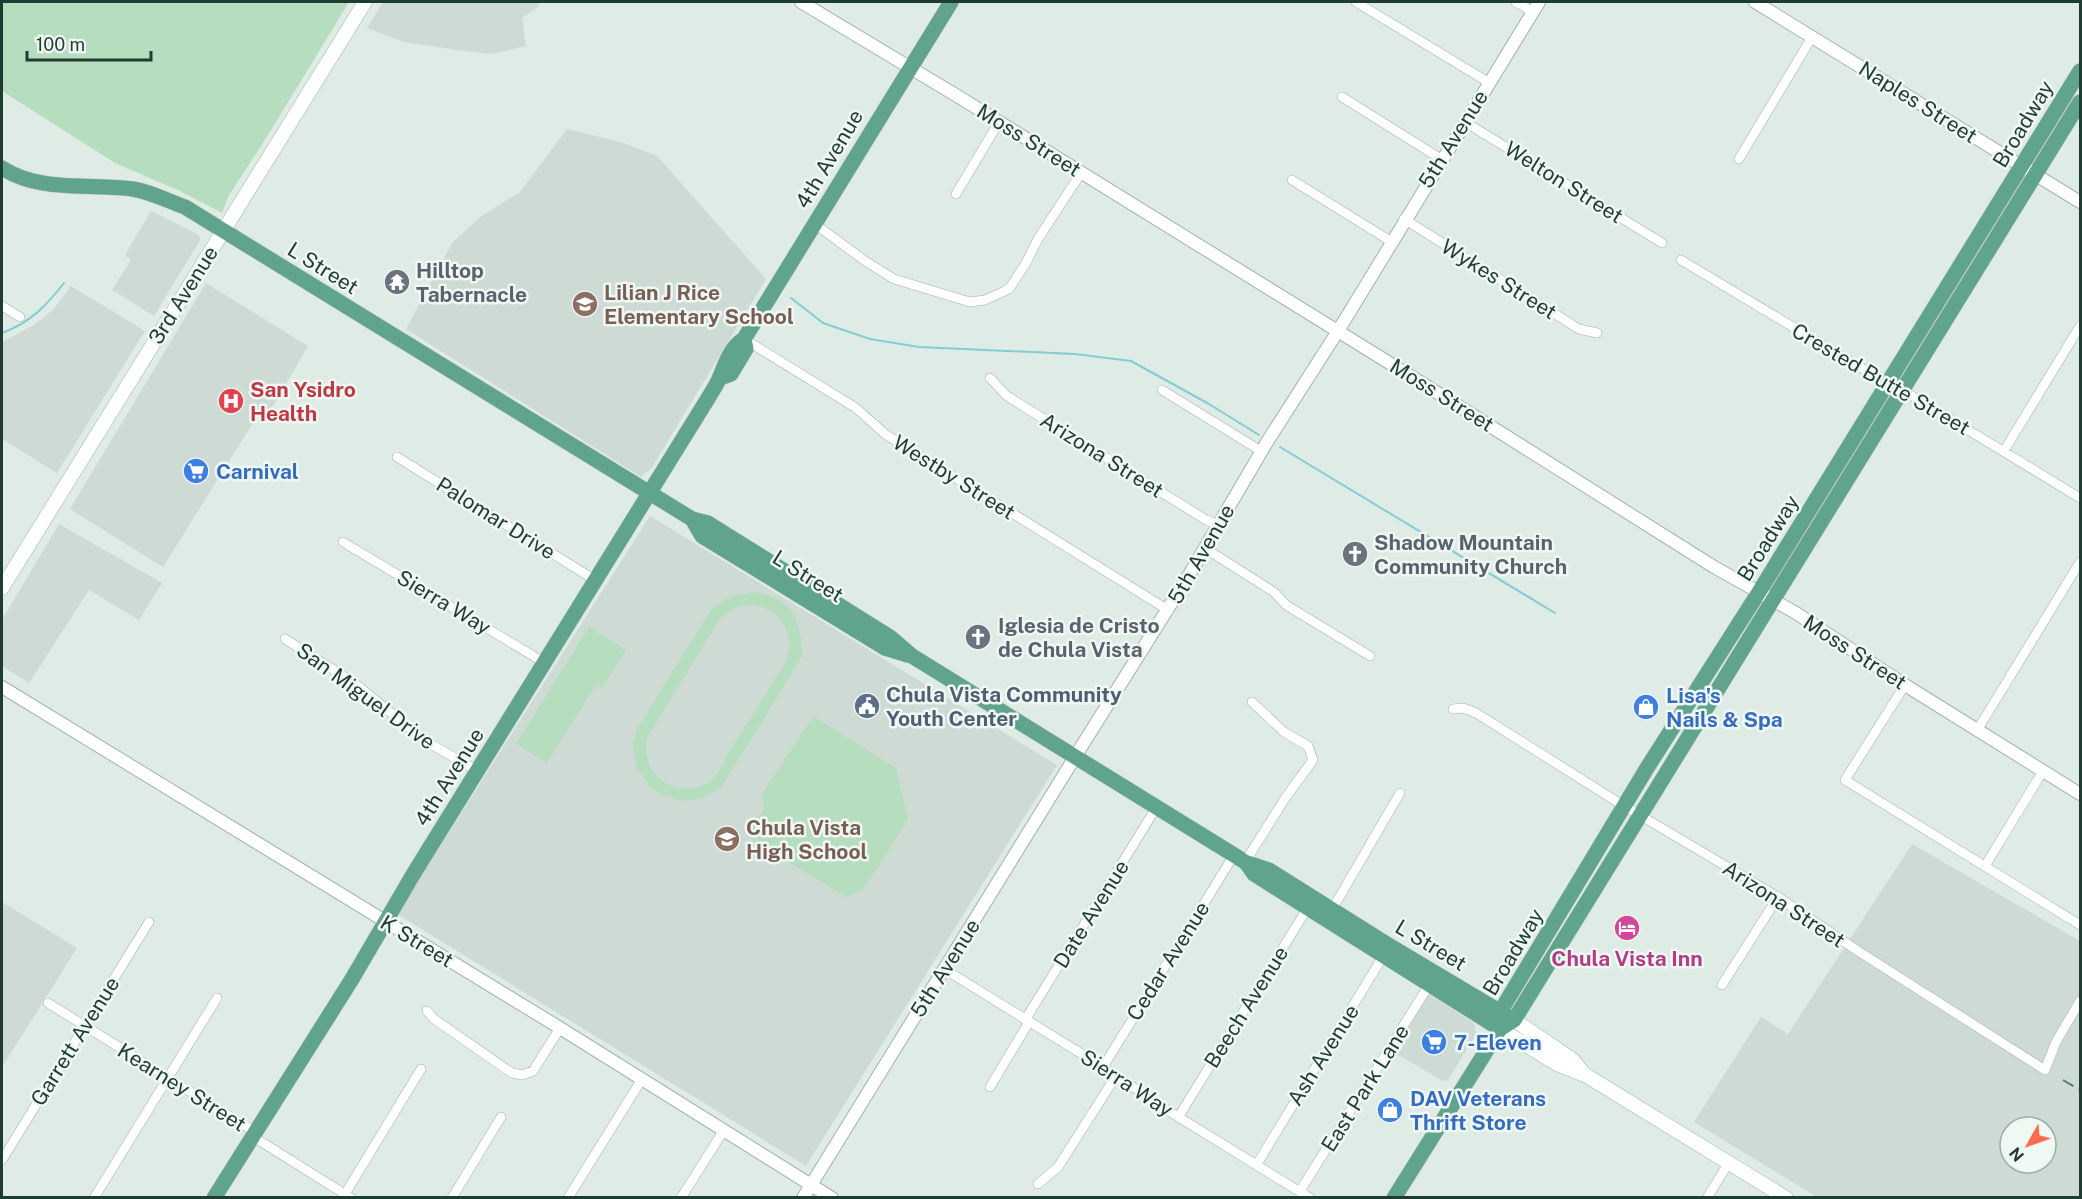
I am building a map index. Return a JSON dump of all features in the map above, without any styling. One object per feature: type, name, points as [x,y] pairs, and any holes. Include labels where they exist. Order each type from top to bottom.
[{"type":"main road","name":"3rd Avenue","points":[[2,588],[365,2]]},
{"type":"main road","name":"4th Avenue","points":[[214,1197],[352,979],[720,378],[731,374],[746,350],[744,339],[951,2]]},
{"type":"main road","name":"Broadway","points":[[1896,386],[2022,166],[2080,71]]},
{"type":"main road","name":"Broadway","points":[[1394,1197],[1500,1029],[1514,1020],[1640,815],[1766,596],[1896,386],[2036,175],[2080,102]]},
{"type":"main road","name":"L Street","points":[[2,168],[31,180],[54,185],[133,189],[185,207],[649,493],[692,519],[708,523],[729,536],[890,637],[912,656],[1239,859],[1254,874],[1311,902],[1387,951],[1514,1020],[1573,1060],[1587,1076]]},
{"type":"main road","name":"Broadway","points":[[1500,1029],[1500,1012],[1647,768],[1766,596]]},
{"type":"main road","name":"L Street","points":[[1387,951],[1429,985],[1500,1029],[1557,1064],[1587,1076],[1786,1197]]},
{"type":"street","name":"Moss Street","points":[[801,2],[1561,469],[1636,519],[1841,642],[1905,685],[2080,794]]},
{"type":"street","points":[[1356,2],[1488,82]]},
{"type":"street","points":[[1516,2],[1536,7]]},
{"type":"street","name":"Naples Street","points":[[1755,2],[2080,202]]},
{"type":"street","name":"5th Avenue","points":[[803,1197],[1074,757],[1206,549],[1262,451],[1536,7]]},
{"type":"street","points":[[1739,159],[1812,37]]},
{"type":"street","points":[[1342,97],[1441,159]]},
{"type":"street","points":[[956,194],[999,122]]},
{"type":"street","name":"Welton Street","points":[[1465,122],[1662,243]]},
{"type":"street","points":[[814,224],[894,279],[970,302],[985,300],[996,297],[1009,289],[1081,173]]},
{"type":"street","points":[[1292,180],[1392,242]]},
{"type":"street","name":"Wykes Street","points":[[1404,219],[1579,329],[1597,333]]},
{"type":"street","name":"Crested Butte Street","points":[[1681,260],[1870,374],[1896,386],[2080,498]]},
{"type":"street","points":[[2,306],[20,317]]},
{"type":"street","points":[[2004,451],[2080,326]]},
{"type":"street","name":"Westby Street","points":[[744,339],[856,408],[885,434],[1168,610]]},
{"type":"street","name":"Arizona Street","points":[[990,378],[1007,396],[1206,520],[1218,525]]},
{"type":"street","points":[[1162,390],[1262,451]]},
{"type":"street","name":"Palomar Drive","points":[[397,457],[596,580]]},
{"type":"street","name":"Sierra Way","points":[[343,542],[545,663]]},
{"type":"street","points":[[1206,549],[1274,592],[1286,604],[1370,657]]},
{"type":"street","points":[[1978,729],[2080,562]]},
{"type":"street","name":"San Miguel Drive","points":[[285,639],[353,682],[427,742],[478,771]]},
{"type":"street","points":[[1905,685],[1845,780],[2080,925]]},
{"type":"street","name":"K Street","points":[[2,687],[832,1197]]},
{"type":"street","name":"Cedar Avenue","points":[[1103,1067],[1239,859],[1313,760],[1308,746],[1284,732],[1252,702]]},
{"type":"street","name":"Arizona Street","points":[[1453,709],[1463,708],[1476,712],[1640,815],[1778,897],[1858,951],[2045,1070],[2056,1042],[2080,1002]]},
{"type":"street","points":[[1985,866],[2043,771]]},
{"type":"street","points":[[1329,914],[1400,793]]},
{"type":"street","name":"Date Avenue","points":[[990,1087],[1027,1021],[1156,808]]},
{"type":"street","points":[[1722,985],[1778,897]]},
{"type":"street","name":"Beech Avenue","points":[[1179,1116],[1311,902]]},
{"type":"street","name":"Garrett Avenue","points":[[2,1160],[149,922]]},
{"type":"street","name":"Ash Avenue","points":[[1257,1164],[1387,951]]},
{"type":"street","name":"Sierra Way","points":[[944,969],[1310,1197]]},
{"type":"street","name":"East Park Lane","points":[[1300,1191],[1429,985]]},
{"type":"street","points":[[94,1197],[217,998]]},
{"type":"street","name":"Kearney Street","points":[[48,1003],[168,1078],[348,1196]]},
{"type":"street","points":[[427,1011],[434,1019],[506,1069],[522,1075],[533,1071],[560,1028]]},
{"type":"street","points":[[348,1196],[421,1069]]},
{"type":"street","points":[[1038,1184],[1058,1167],[1116,1076]]},
{"type":"street","points":[[568,1197],[642,1079]]},
{"type":"street","points":[[452,1197],[501,1117]]},
{"type":"street","points":[[681,1197],[724,1130]]},
{"type":"street","points":[[1707,1197],[1729,1162]]},
{"type":"shaded area","points":[[383,2],[541,2],[537,8],[522,18],[526,46],[493,54],[404,42],[367,28]]},
{"type":"shaded area","name":"Lilian J Rice Elementary School","points":[[567,129],[624,143],[657,156],[766,279],[651,469],[641,477],[406,329],[452,243],[479,218],[520,192]]},
{"type":"shaded area","points":[[151,211],[199,235],[200,240],[154,316],[112,290],[131,260],[125,255]]},
{"type":"shaded area","points":[[206,283],[308,346],[269,413],[261,410],[163,567],[70,509]]},
{"type":"shaded area","points":[[71,286],[145,331],[57,473],[2,439],[2,342],[34,325],[53,310]]},
{"type":"shaded area","name":"Chula Vista High School","points":[[650,516],[1057,765],[806,1166],[397,914]]},
{"type":"shaded area","points":[[59,524],[162,583],[139,620],[89,590],[29,683],[2,666],[2,620]]},
{"type":"shaded area","points":[[1912,844],[2080,941],[2080,1197],[1817,1197],[1694,1122],[1761,1017],[1788,1034]]},
{"type":"shaded area","points":[[2,902],[77,948],[2,1067]]},
{"type":"shaded area","points":[[1429,994],[1474,1023],[1476,1034],[1448,1080],[1443,1081],[1393,1052]]},
{"type":"green space","points":[[2,2],[349,2],[228,197],[222,213],[180,191],[115,163],[2,91]]},
{"type":"green space","points":[[755,592],[784,603],[791,610],[797,623],[801,637],[802,657],[721,788],[699,799],[683,801],[662,795],[651,788],[636,767],[633,744],[638,727],[712,608],[732,596]],"holes":[[[756,606],[775,614],[782,621],[789,639],[786,661],[713,779],[701,786],[687,789],[667,784],[650,766],[646,750],[647,738],[721,617],[737,607]]]},
{"type":"green space","points":[[589,627],[626,650],[602,688],[596,685],[547,763],[516,744]]},
{"type":"green space","points":[[813,716],[896,768],[908,820],[864,889],[846,897],[751,839],[749,830],[764,810],[762,794]]},
{"type":"waterway","points":[[2,333],[37,313],[64,283]]},
{"type":"waterway","points":[[791,298],[823,323],[870,339],[919,347],[1075,354],[1131,361],[1209,404],[1259,435]]},
{"type":"waterway","points":[[1280,447],[1555,613]]},
{"type":"railway","points":[[2063,1080],[2080,1090]]},
{"type":"place","name":"Hilltop Tabernacle","points":[[397,282]]},
{"type":"place","name":"Lilian J Rice Elementary School","points":[[585,304]]},
{"type":"place","name":"San Ysidro Health","points":[[231,401]]},
{"type":"place","name":"Carnival","points":[[196,471]]},
{"type":"place","name":"Shadow Mountain Community Church","points":[[1355,554]]},
{"type":"place","name":"Iglesia de Cristo de Chula Vista","points":[[978,637]]},
{"type":"place","name":"Chula Vista Community Youth Center","points":[[867,706]]},
{"type":"place","name":"Lisa's Nails & Spa","points":[[1646,707]]},
{"type":"place","name":"Chula Vista High School","points":[[727,839]]},
{"type":"place","name":"Chula Vista Inn","points":[[1627,928]]},
{"type":"place","name":"7-Eleven","points":[[1434,1042]]},
{"type":"place","name":"DAV Veterans Thrift Store","points":[[1390,1110]]}]
